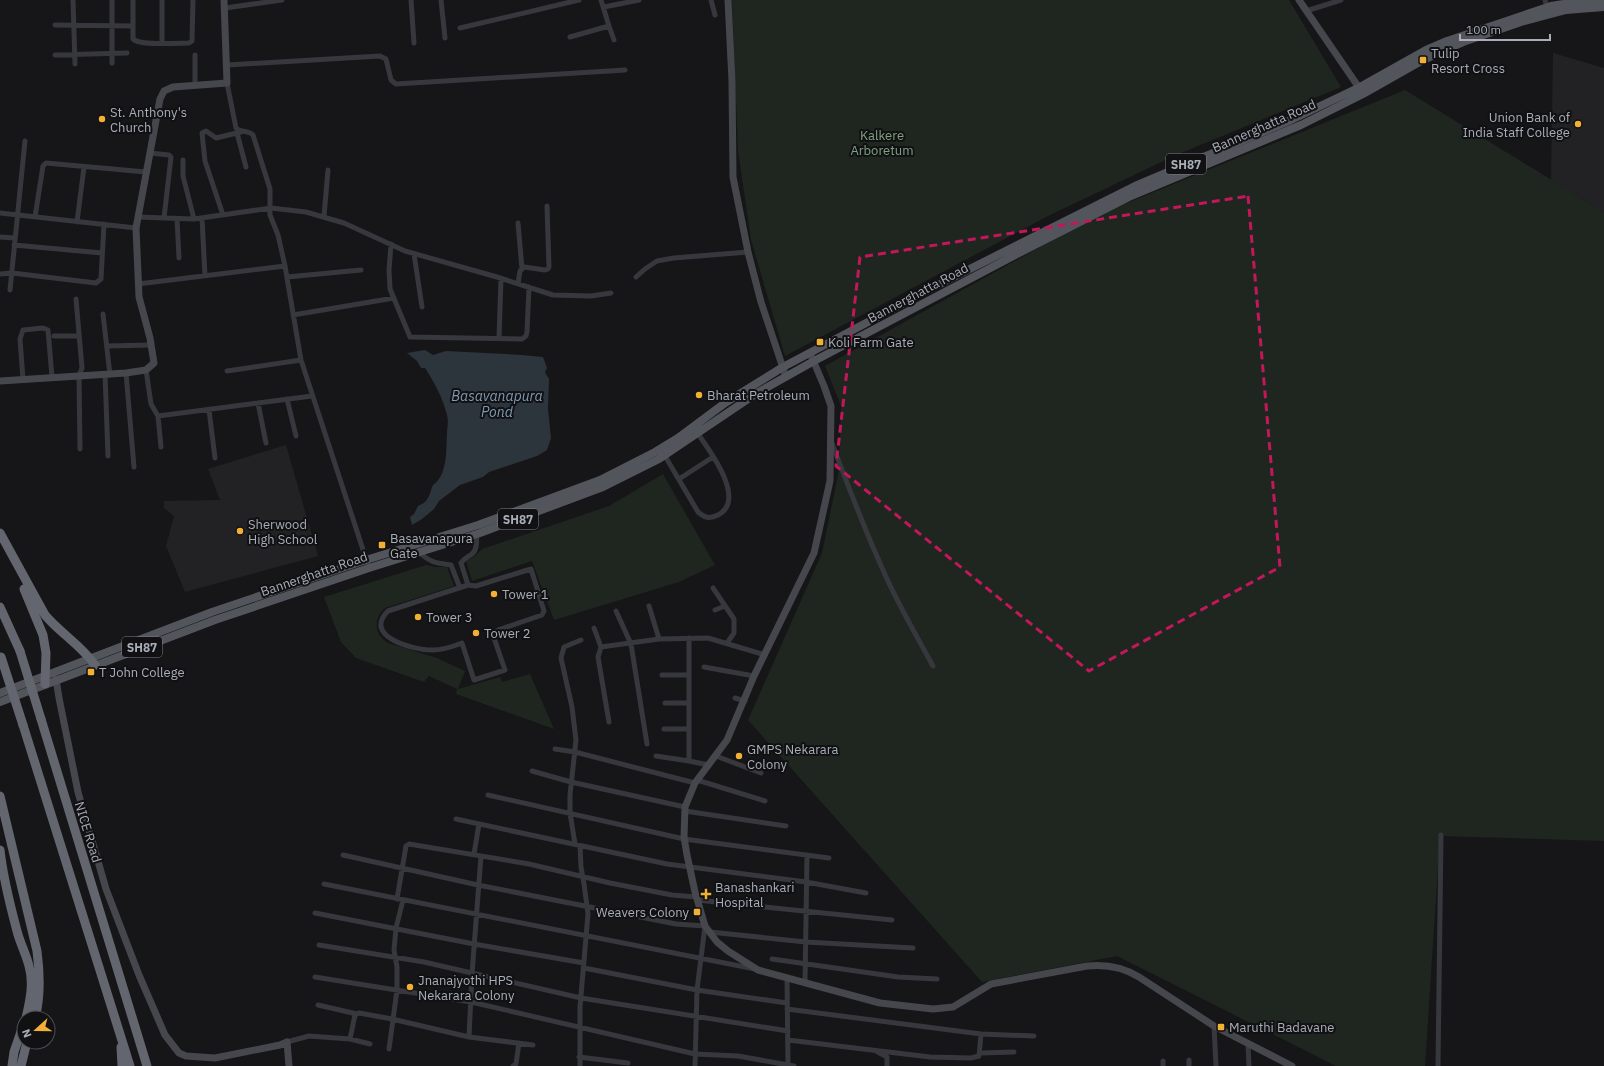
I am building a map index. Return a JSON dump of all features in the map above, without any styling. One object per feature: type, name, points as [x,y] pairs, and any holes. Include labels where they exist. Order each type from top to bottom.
[{"type":"highway","points":[[0,533],[45,615],[53,624],[82,649],[93,662]]},
{"type":"highway","points":[[0,544],[24,589],[43,635],[46,653],[45,680]]},
{"type":"highway","name":"NICE Road","points":[[0,607],[20,651],[147,1066]]},
{"type":"highway","points":[[0,656],[130,1066]]},
{"type":"highway","points":[[0,796],[37,952],[40,976],[37,1010]]},
{"type":"highway","points":[[0,850],[3,872],[17,933],[29,965],[31,976],[27,1010]]},
{"type":"highway","points":[[120,1034],[122,1066]]},
{"type":"highway","points":[[12,1066],[16,1046]]},
{"type":"highway","points":[[21,1066],[25,1050]]},
{"type":"main road","name":"Bannerghatta Road","points":[[367,564],[420,553],[477,534],[665,456],[730,411],[814,361],[1131,196],[1301,125],[1362,90],[1426,50],[1546,3],[1604,0]]},
{"type":"main road","name":"Bannerghatta Road","points":[[0,702],[45,680],[56,679],[212,612],[367,564],[598,485],[678,438],[725,403],[783,367],[941,284],[1134,186],[1362,90],[1463,42],[1521,22],[1566,10],[1604,7]]},
{"type":"main road","name":"Bannerghatta Road","points":[[0,693],[45,680],[93,662]]},
{"type":"street","points":[[73,0],[75,64]]},
{"type":"street","points":[[112,0],[112,63]]},
{"type":"street","points":[[133,0],[132,37],[134,41],[162,43],[189,43],[192,41],[193,0]]},
{"type":"street","points":[[162,0],[162,43]]},
{"type":"street","points":[[224,0],[227,83],[235,125],[239,132],[246,167]]},
{"type":"street","points":[[224,8],[282,0]]},
{"type":"street","points":[[411,0],[414,43]]},
{"type":"street","points":[[441,0],[444,38]]},
{"type":"street","points":[[460,28],[579,0]]},
{"type":"street","points":[[602,0],[614,40]]},
{"type":"street","points":[[604,7],[640,0]]},
{"type":"street","points":[[711,0],[715,15]]},
{"type":"street","points":[[728,0],[732,81],[733,177],[748,252],[768,325],[786,377]]},
{"type":"street","points":[[1299,0],[1362,90]]},
{"type":"street","points":[[1306,11],[1341,0]]},
{"type":"street","points":[[55,25],[132,26]]},
{"type":"street","points":[[570,37],[609,26]]},
{"type":"street","points":[[56,55],[127,53]]},
{"type":"street","points":[[194,55],[195,86]]},
{"type":"street","points":[[227,66],[380,56],[386,59],[391,80],[396,84],[624,70]]},
{"type":"street","points":[[0,381],[126,373],[146,370],[154,363],[139,298],[136,228],[160,99],[164,91],[173,87],[227,83]]},
{"type":"street","points":[[223,215],[205,161],[202,133],[206,131],[216,138],[239,132],[251,133],[253,135],[270,189],[270,215],[278,235],[285,266],[301,360],[367,564]]},
{"type":"street","points":[[10,290],[25,141]]},
{"type":"street","points":[[150,153],[169,155],[171,157],[164,218]]},
{"type":"street","points":[[183,160],[183,176],[194,219]]},
{"type":"street","points":[[35,217],[44,164],[48,163],[146,172]]},
{"type":"street","points":[[77,222],[84,167]]},
{"type":"street","points":[[324,216],[328,170]]},
{"type":"street","points":[[522,269],[524,267],[544,270],[550,267],[547,206]]},
{"type":"street","points":[[138,217],[194,219],[271,208],[299,210],[344,223],[414,254],[502,278],[553,295],[591,296],[611,293]]},
{"type":"street","points":[[0,214],[136,228]]},
{"type":"street","points":[[202,218],[205,276]]},
{"type":"street","points":[[177,219],[179,258]]},
{"type":"street","points":[[518,223],[522,269],[520,271],[518,284]]},
{"type":"street","points":[[0,274],[12,273],[96,283],[101,280],[104,224]]},
{"type":"street","points":[[0,238],[15,238]]},
{"type":"street","points":[[391,244],[389,270],[390,289],[410,337],[522,339],[526,336],[529,287]]},
{"type":"street","points":[[14,245],[102,253]]},
{"type":"street","points":[[636,277],[645,268],[657,261],[674,258],[748,252]]},
{"type":"street","points":[[414,254],[422,308]]},
{"type":"street","points":[[138,284],[285,266]]},
{"type":"street","points":[[287,277],[361,270]]},
{"type":"street","points":[[499,338],[502,278]]},
{"type":"street","points":[[293,315],[394,298]]},
{"type":"street","points":[[76,299],[82,368],[79,376],[80,449]]},
{"type":"street","points":[[103,314],[107,346],[108,374],[108,456]]},
{"type":"street","points":[[23,380],[20,339],[22,330],[42,328],[48,330],[52,377]]},
{"type":"street","points":[[54,336],[79,336]]},
{"type":"street","points":[[107,346],[151,345]]},
{"type":"street","points":[[758,970],[728,952],[717,942],[707,929],[697,899],[689,867],[684,839],[685,809],[696,781],[727,740],[745,701],[754,676],[814,552],[830,481],[831,406],[810,353]]},
{"type":"street","points":[[227,371],[301,360]]},
{"type":"street","points":[[146,370],[151,404],[158,416],[161,447]]},
{"type":"street","points":[[126,373],[134,467]]},
{"type":"street","points":[[158,416],[312,396]]},
{"type":"street","points":[[287,399],[296,436]]},
{"type":"street","points":[[258,403],[266,443]]},
{"type":"street","points":[[209,410],[215,458]]},
{"type":"street","points":[[665,456],[698,512],[709,518],[719,515],[727,507],[729,495],[720,469],[698,434]]},
{"type":"street","points":[[831,440],[861,520],[887,579],[933,666]]},
{"type":"street","points":[[679,478],[713,457]]},
{"type":"street","points":[[468,585],[461,562],[474,552],[477,534]]},
{"type":"street","points":[[420,553],[434,563],[451,564],[460,588]]},
{"type":"street","points":[[532,569],[544,611],[542,615],[495,632],[494,638],[505,670],[474,680],[462,643],[450,648],[437,650],[415,648],[389,639],[384,634],[382,620],[388,611],[468,585],[476,586],[532,569]]},
{"type":"street","points":[[714,588],[734,619],[734,633],[727,643]]},
{"type":"street","points":[[649,606],[659,639]]},
{"type":"street","points":[[715,610],[726,606]]},
{"type":"street","points":[[616,611],[631,644],[646,744]]},
{"type":"street","points":[[594,628],[601,647],[598,657],[609,722]]},
{"type":"street","points":[[689,638],[689,760]]},
{"type":"street","points":[[601,647],[659,639],[708,638],[765,655]]},
{"type":"street","points":[[580,1066],[581,998],[588,914],[578,845],[570,812],[571,782],[576,740],[572,707],[561,658],[564,647],[581,640]]},
{"type":"street","points":[[704,667],[754,676]]},
{"type":"street","points":[[662,675],[688,675]]},
{"type":"street","points":[[56,679],[58,698],[78,792],[106,889],[139,975],[165,1035],[179,1053],[186,1056],[215,1058],[280,1045],[309,1036],[350,1039],[370,1044]]},
{"type":"street","points":[[735,698],[745,701]]},
{"type":"street","points":[[666,703],[688,703]]},
{"type":"street","points":[[664,729],[689,729]]},
{"type":"street","points":[[555,750],[575,752],[696,781],[765,801]]},
{"type":"street","points":[[656,756],[689,760],[709,765]]},
{"type":"street","points":[[716,756],[761,773]]},
{"type":"street","points":[[532,771],[571,782],[685,809],[786,826]]},
{"type":"street","points":[[488,795],[570,812],[684,839],[829,858]]},
{"type":"street","points":[[456,820],[689,867],[806,882],[866,893]]},
{"type":"street","points":[[474,854],[479,824]]},
{"type":"street","points":[[1438,1066],[1441,835]]},
{"type":"street","points":[[397,899],[406,846],[409,844],[529,864],[583,878],[697,899],[806,912],[892,920]]},
{"type":"street","points":[[344,855],[478,885],[676,924],[806,942],[913,948]]},
{"type":"street","points":[[469,1036],[481,856]]},
{"type":"street","points":[[805,983],[807,856]]},
{"type":"street","points":[[324,884],[476,916],[758,970],[880,1003],[933,1009],[953,1007],[991,984],[1087,966],[1121,968],[1133,973],[1214,1026],[1285,1064],[1292,1066]]},
{"type":"street","points":[[389,1049],[397,990],[397,967],[394,950],[396,928],[403,900]]},
{"type":"street","points":[[315,913],[396,928],[697,990],[787,1003]]},
{"type":"street","points":[[695,1066],[697,990],[700,959],[707,929]]},
{"type":"street","points":[[319,945],[424,962],[581,998],[788,1032]]},
{"type":"street","points":[[772,959],[898,977],[937,980]]},
{"type":"street","points":[[315,977],[471,1002],[695,1054],[738,1056],[794,1066]]},
{"type":"street","points":[[787,978],[788,1065]]},
{"type":"street","points":[[318,1005],[469,1036],[533,1045]]},
{"type":"street","points":[[787,1009],[980,1034],[1034,1036]]},
{"type":"street","points":[[350,1039],[355,1015],[357,1014]]},
{"type":"street","points":[[1214,1026],[1216,1066]]},
{"type":"street","points":[[788,1040],[930,1057],[960,1058],[979,1056],[980,1034]]},
{"type":"street","points":[[287,1042],[289,1066]]},
{"type":"street","points":[[513,1066],[516,1064],[519,1043]]},
{"type":"street","points":[[1248,1044],[1249,1066]]},
{"type":"street","points":[[876,1050],[879,1054],[887,1057],[887,1066]]},
{"type":"street","points":[[980,1053],[1014,1052]]},
{"type":"street","points":[[579,1057],[616,1064],[628,1063]]},
{"type":"street","points":[[599,1060],[599,1066]]},
{"type":"street","points":[[1188,1066],[1189,1060]]},
{"type":"highlighted area","points":[[1248,196],[1280,567],[1089,671],[836,466],[860,257]]},
{"type":"shaded area","name":"Union Bank of India Staff College","points":[[1553,53],[1604,68],[1604,212],[1551,180]]},
{"type":"shaded area","name":"Sherwood High School","points":[[286,445],[318,556],[185,592],[166,546],[174,516],[164,508],[164,501],[220,500],[208,469]]},
{"type":"green space","name":"Kalkere Arboretum","points":[[732,0],[1289,0],[1341,87],[1176,155],[1046,217],[785,356],[751,240],[738,150]]},
{"type":"green space","points":[[1405,90],[1604,212],[1604,841],[1440,836],[1425,1066],[1336,1066],[1117,956],[982,982],[748,720],[822,553],[839,470],[841,406],[825,366],[1100,214]]},
{"type":"green space","points":[[663,474],[715,565],[679,582],[554,620],[532,561],[472,581],[466,561],[475,556],[482,549],[609,506]]},
{"type":"green space","points":[[426,565],[447,567],[454,586],[385,608],[381,612],[377,621],[378,631],[383,640],[388,643],[437,658],[465,671],[458,689],[500,677],[502,682],[530,674],[554,729],[456,694],[457,689],[429,676],[424,682],[356,658],[341,642],[324,597]]},
{"type":"water","name":"Basavanapura Pond","points":[[425,350],[433,355],[446,351],[543,357],[547,368],[545,372],[549,379],[548,409],[551,438],[547,450],[537,456],[489,472],[483,477],[460,485],[439,501],[434,509],[422,519],[412,525],[410,517],[414,514],[418,506],[427,500],[433,485],[438,481],[444,468],[446,454],[448,420],[441,396],[425,368],[421,368],[417,361],[407,353]]},
{"type":"place","name":"Tulip Resort Cross","points":[[1423,60]]},
{"type":"place","name":"St. Anthony's Church","points":[[102,119]]},
{"type":"place","name":"Union Bank of India Staff College","points":[[1578,124]]},
{"type":"place","name":"Koli Farm Gate","points":[[820,342]]},
{"type":"place","name":"Bharat Petroleum","points":[[699,395]]},
{"type":"place","name":"Sherwood High School","points":[[240,531]]},
{"type":"place","name":"Basavanapura Gate","points":[[382,545]]},
{"type":"place","name":"Tower 1","points":[[494,594]]},
{"type":"place","name":"Tower 3","points":[[418,617]]},
{"type":"place","name":"Tower 2","points":[[476,633]]},
{"type":"place","name":"T John College","points":[[91,672]]},
{"type":"place","name":"GMPS Nekarara Colony","points":[[739,756]]},
{"type":"place","name":"Banashankari Hospital","points":[[706,894]]},
{"type":"place","name":"Weavers Colony","points":[[697,912]]},
{"type":"place","name":"Jnanajyothi HPS Nekarara Colony","points":[[410,987]]},
{"type":"place","name":"Maruthi Badavane","points":[[1221,1027]]}]
